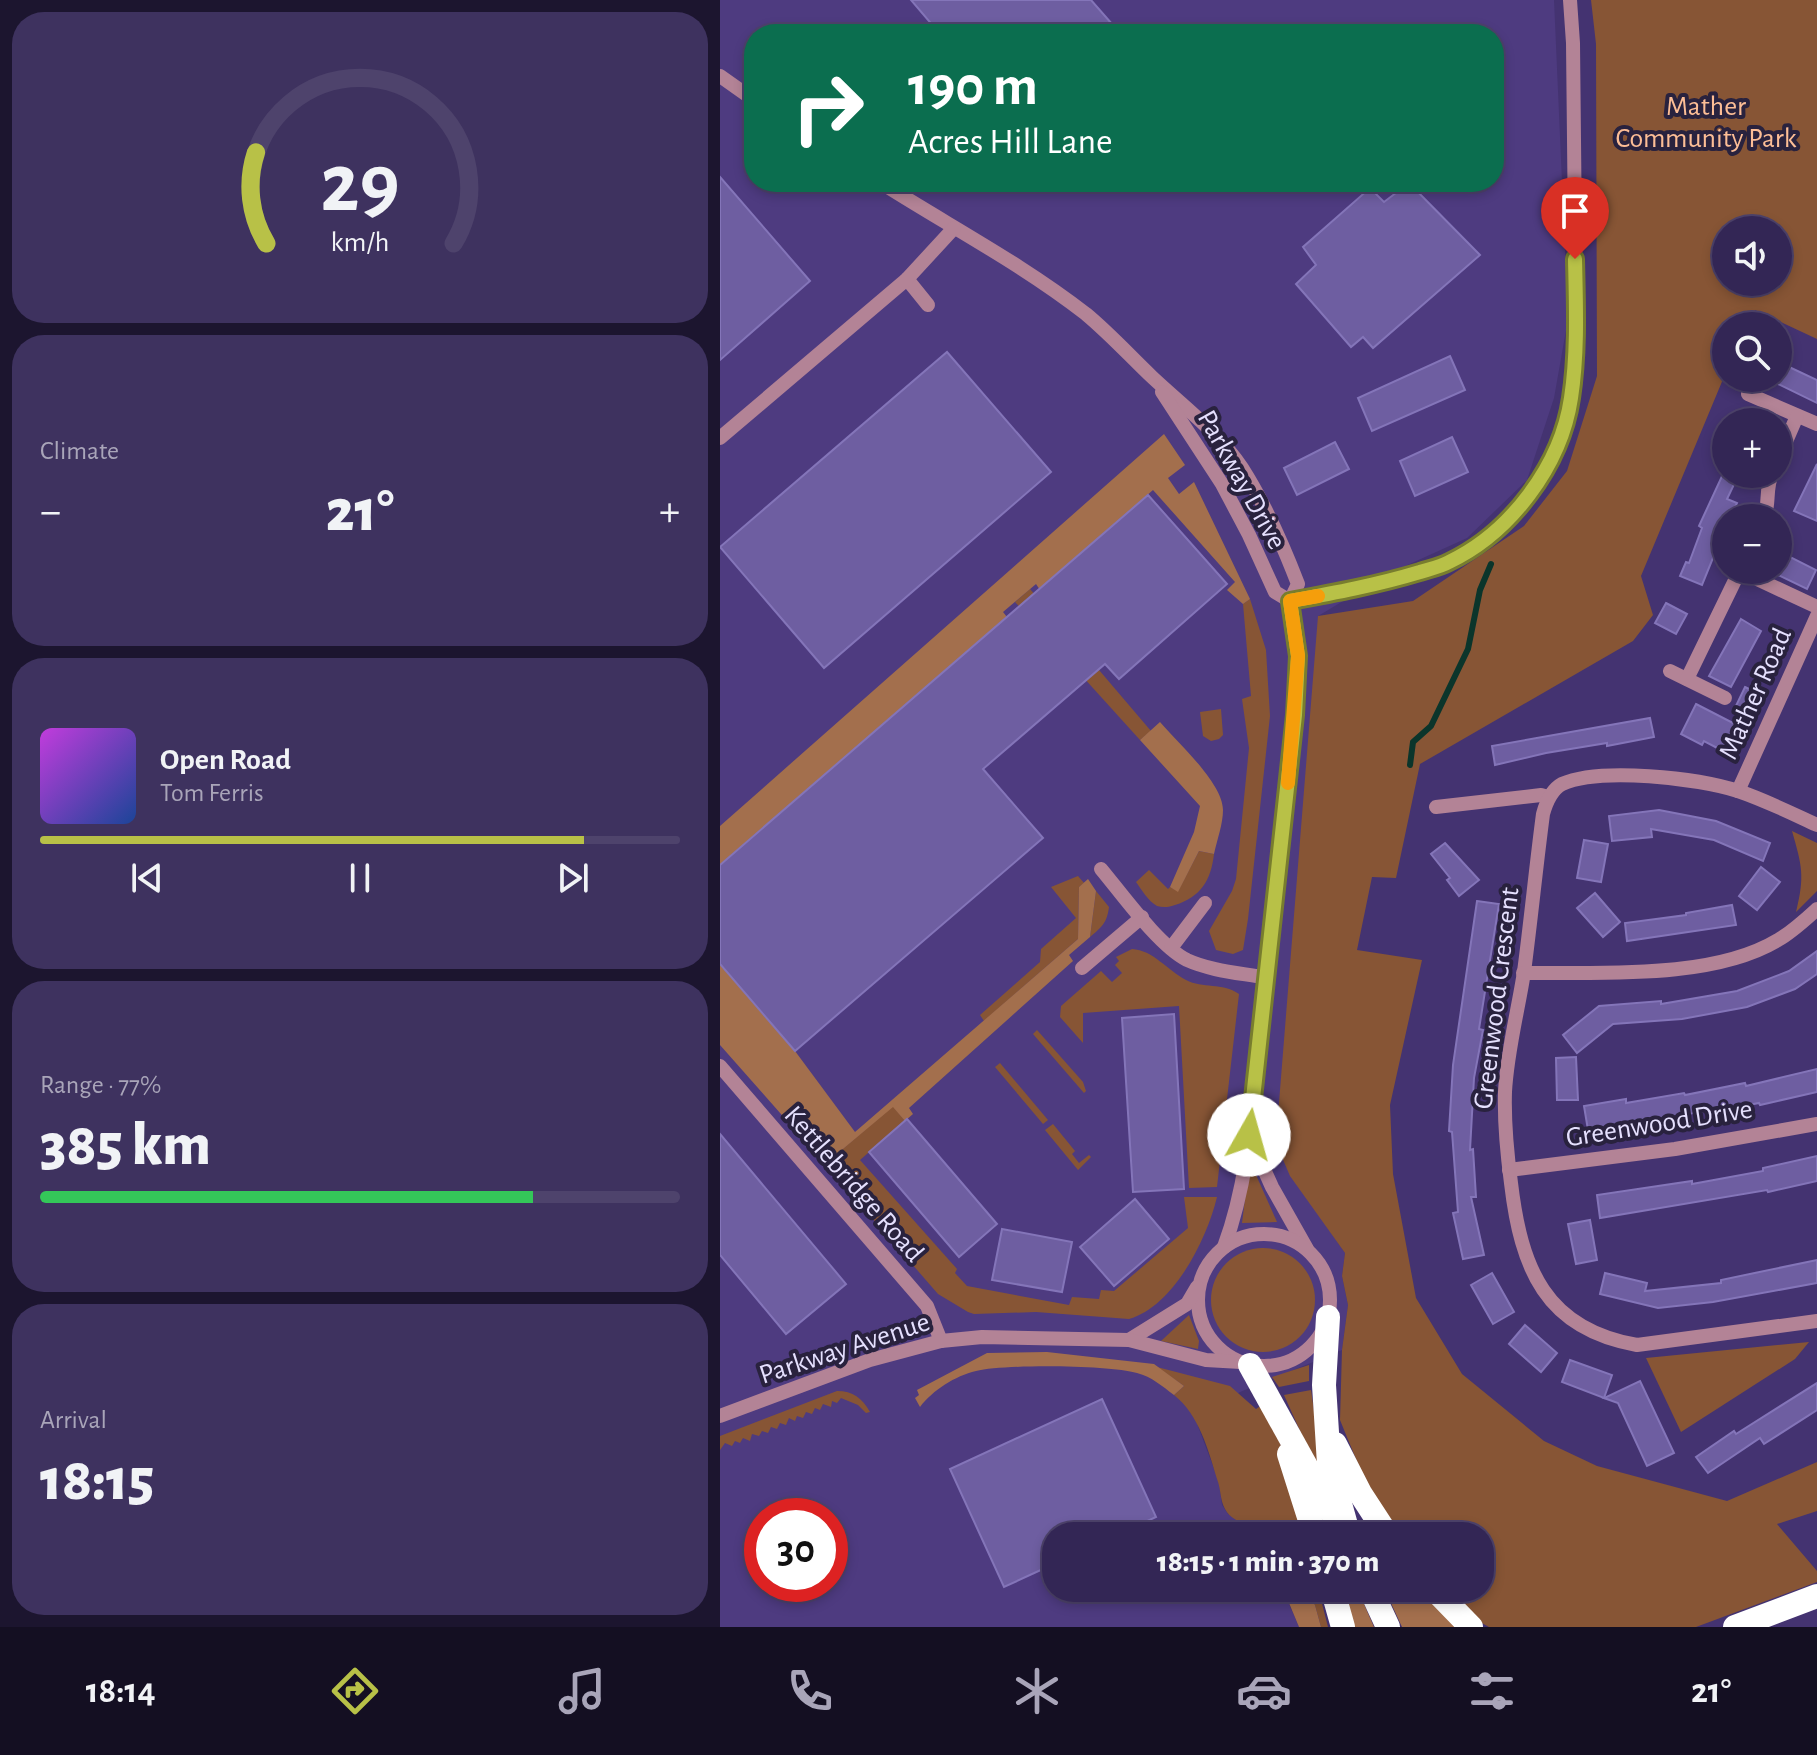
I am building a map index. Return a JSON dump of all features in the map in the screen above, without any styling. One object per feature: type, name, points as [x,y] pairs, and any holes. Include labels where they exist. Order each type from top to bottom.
[{"type":"highway","points":[[1328,1317],[1324,1385],[1326,1428],[1329,1464],[1344,1522]]},
{"type":"highway","points":[[1245,1363],[1282,1419],[1339,1522]]},
{"type":"highway","points":[[1282,1419],[1283,1435],[1311,1522]]},
{"type":"highway","points":[[1326,1428],[1379,1522]]},
{"type":"highway","points":[[1735,1627],[1817,1596]]},
{"type":"highway","points":[[1336,1602],[1343,1627]]},
{"type":"highway","points":[[1376,1602],[1388,1627]]},
{"type":"highway","points":[[1447,1602],[1471,1627]]},
{"type":"street","points":[[1290,601],[1387,582],[1448,563],[1490,536],[1527,501],[1552,459],[1571,401],[1576,339],[1570,0]]},
{"type":"street","points":[[720,76],[744,93]]},
{"type":"street","name":"Parkway Drive","points":[[896,192],[1083,312],[1182,401],[1213,432],[1242,468],[1298,584],[1290,601],[1298,656],[1298,683],[1267,978],[1237,1212],[1224,1247]]},
{"type":"street","points":[[720,438],[907,279],[954,228]]},
{"type":"street","points":[[907,279],[928,305]]},
{"type":"street","name":"Parkway Drive","points":[[1153,378],[1226,491],[1275,592],[1290,601]]},
{"type":"street","points":[[1748,394],[1817,424]]},
{"type":"street","points":[[1792,428],[1797,416]]},
{"type":"street","points":[[1687,679],[1733,584]]},
{"type":"street","points":[[1769,584],[1817,607]]},
{"type":"street","name":"Mather Road","points":[[1738,791],[1817,616]]},
{"type":"street","points":[[1670,671],[1725,698]]},
{"type":"street","points":[[1436,807],[1541,795],[1548,797],[1560,785],[1587,778],[1689,778],[1738,791],[1817,825]]},
{"type":"street","name":"Greenwood Crescent","points":[[1548,797],[1543,814],[1505,1089],[1509,1170],[1516,1228],[1529,1267],[1549,1301],[1582,1325],[1612,1341],[1637,1345],[1817,1321]]},
{"type":"street","points":[[1101,869],[1142,917],[1185,959],[1267,978]]},
{"type":"street","points":[[1171,948],[1205,903]]},
{"type":"street","points":[[1523,973],[1668,970],[1736,957],[1778,940],[1817,909]]},
{"type":"street","points":[[1082,968],[1142,917]]},
{"type":"street","name":"Kettlebridge Road","points":[[720,1066],[927,1306],[941,1341]]},
{"type":"street","name":"Greenwood Drive","points":[[1509,1170],[1675,1149],[1817,1124]]},
{"type":"street","points":[[1200,1283],[1198,1302],[1201,1320],[1213,1342],[1226,1354],[1245,1363],[1270,1366],[1302,1354],[1318,1338],[1328,1317],[1329,1288],[1323,1269],[1272,1187],[1249,1135]]},
{"type":"street","points":[[1129,1340],[1187,1304],[1210,1262],[1224,1247],[1247,1236],[1265,1234],[1292,1240],[1309,1251]]},
{"type":"street","name":"Parkway Avenue","points":[[720,1416],[857,1364],[941,1341],[1008,1335],[1129,1340],[1206,1360],[1245,1363]]},
{"type":"shaded area","points":[[720,0],[1554,0],[1568,319],[1554,398],[1527,480],[1467,538],[1392,572],[1318,616],[1326,1225],[1345,1253],[1342,1276],[1348,1305],[1342,1350],[1240,1392],[1196,1421],[1219,1482],[1222,1505],[1228,1514],[1243,1522],[1042,1522],[1042,1602],[1288,1602],[1299,1627],[720,1627]]},
{"type":"shaded area","points":[[1164,434],[1185,465],[1168,478],[1179,494],[1194,482],[1250,599],[1243,604],[1227,590],[1235,582],[1153,490],[1040,590],[1036,584],[1003,612],[1007,617],[720,865],[720,826]]},
{"type":"shaded area","points":[[1160,722],[1208,776],[1221,799],[1223,810],[1214,854],[1199,851],[1178,892],[1170,887],[1194,832],[1200,806],[1140,740]]},
{"type":"shaded area","points":[[1088,879],[1096,891],[1090,937],[1069,955],[1073,961],[909,1108],[913,1114],[905,1121],[893,1107],[825,1164],[720,1045],[720,964],[795,1051],[855,1132],[1078,939],[1079,887]]},
{"type":"shaded area","points":[[1047,1352],[1154,1364],[1184,1386],[1174,1395],[1147,1377],[1123,1370],[1009,1367],[960,1376],[938,1389],[920,1407],[915,1398],[919,1395],[917,1390],[987,1353]]},
{"type":"shaded area","points":[[1313,1602],[1321,1627],[1299,1627],[1289,1603]]},
{"type":"shaded area","points":[[1345,1602],[1363,1602],[1374,1627],[1349,1627]]},
{"type":"shaded area","points":[[1390,1602],[1435,1602],[1460,1627],[1402,1627]]},
{"type":"green space","name":"Mather Community Park","points":[[1591,0],[1817,0],[1817,339],[1792,327],[1792,312],[1712,312],[1712,392],[1718,392],[1641,576],[1653,615],[1633,641],[1420,764],[1396,878],[1372,877],[1357,950],[1422,960],[1390,1105],[1393,1174],[1416,1298],[1462,1374],[1544,1441],[1597,1466],[1727,1501],[1817,1462],[1817,1511],[1777,1524],[1817,1571],[1817,1582],[1696,1627],[1489,1627],[1461,1602],[1494,1602],[1494,1522],[1393,1522],[1367,1486],[1340,1420],[1342,1350],[1348,1305],[1342,1276],[1345,1253],[1290,1176],[1278,1148],[1278,1115],[1318,616],[1413,601],[1524,526],[1567,471],[1597,376],[1596,44]]},
{"type":"green space","points":[[1030,589],[1151,731],[1140,740],[1015,602]]},
{"type":"green space","points":[[1250,599],[1266,650],[1270,716],[1248,919],[1243,950],[1233,954],[1216,950],[1209,931],[1236,879],[1249,748],[1242,699],[1251,696],[1243,604]]},
{"type":"green space","points":[[1221,709],[1223,735],[1211,741],[1203,736],[1200,712]]},
{"type":"green space","points":[[1792,831],[1817,843],[1817,891],[1796,912],[1801,871]]},
{"type":"green space","points":[[1199,851],[1214,854],[1210,872],[1198,892],[1184,902],[1169,907],[1157,906],[1136,882],[1149,870],[1168,889],[1178,891]]},
{"type":"green space","points":[[1078,876],[1084,883],[1079,887],[1078,939],[984,1021],[980,1015],[1040,962],[1041,949],[1076,918],[1051,887]]},
{"type":"green space","points":[[1096,891],[1109,907],[1103,924],[1090,937]]},
{"type":"green space","points":[[1132,949],[1153,957],[1186,980],[1226,988],[1239,994],[1217,1187],[1189,1188],[1179,1006],[1083,1013],[1083,1043],[1060,1017],[1061,1006],[1101,971],[1112,982],[1122,973],[1115,965],[1119,961],[1116,957]]},
{"type":"green space","points":[[1037,1030],[1083,1082],[1084,1093],[1033,1034]]},
{"type":"green space","points":[[1000,1063],[1048,1120],[1043,1124],[995,1067]]},
{"type":"green space","points":[[893,1106],[905,1121],[860,1160],[957,1269],[955,1273],[967,1286],[1069,1305],[1072,1297],[1099,1299],[1101,1290],[1114,1291],[1188,1228],[1184,1197],[1217,1197],[1197,1251],[1174,1286],[1160,1300],[1129,1319],[1036,1312],[968,1312],[938,1294],[825,1164]]},
{"type":"green space","points":[[1053,1124],[1075,1151],[1072,1154],[1079,1163],[1089,1155],[1091,1157],[1078,1170],[1045,1130]]},
{"type":"green space","points":[[1249,1166],[1252,1166],[1277,1222],[1242,1223]]},
{"type":"green space","points":[[1263,1248],[1283,1252],[1300,1263],[1311,1280],[1315,1300],[1311,1320],[1300,1337],[1283,1348],[1263,1352],[1243,1348],[1226,1337],[1215,1320],[1211,1300],[1215,1280],[1226,1263],[1243,1252]]},
{"type":"green space","points":[[1189,1315],[1199,1341],[1198,1349],[1161,1341]]},
{"type":"green space","points":[[1809,1342],[1795,1359],[1681,1432],[1646,1358]]},
{"type":"green space","points":[[1309,1365],[1309,1381],[1279,1387],[1272,1377]]},
{"type":"green space","points":[[1157,1367],[1230,1386],[1256,1409],[1265,1403],[1276,1427],[1301,1522],[1240,1522],[1228,1514],[1202,1433],[1190,1412],[1174,1395],[1184,1386]]},
{"type":"green space","points":[[1311,1390],[1322,1466],[1317,1469],[1284,1395]]},
{"type":"green space","points":[[837,1391],[856,1396],[870,1412],[866,1413],[858,1405],[841,1398],[837,1403],[832,1401],[831,1407],[823,1404],[820,1410],[815,1408],[812,1414],[806,1412],[803,1418],[797,1416],[795,1421],[789,1418],[786,1425],[780,1423],[777,1429],[771,1427],[768,1433],[762,1431],[759,1436],[752,1434],[750,1441],[743,1438],[732,1446],[725,1443],[720,1450],[720,1436]]},
{"type":"green space","points":[[1313,1602],[1322,1602],[1328,1627],[1321,1627]]},
{"type":"building","points":[[911,0],[1091,0],[1112,24],[931,24]]},
{"type":"building","points":[[720,177],[810,281],[720,360]]},
{"type":"building","points":[[1365,192],[1374,192],[1384,202],[1397,192],[1418,192],[1480,255],[1373,348],[1363,337],[1351,347],[1296,284],[1316,265],[1303,247]]},
{"type":"building","points":[[947,352],[1051,472],[824,668],[720,547]]},
{"type":"building","points":[[1450,356],[1465,390],[1372,431],[1358,398]]},
{"type":"building","points":[[1792,368],[1817,380],[1817,403],[1792,391]]},
{"type":"building","points":[[1452,437],[1468,472],[1415,496],[1400,461]]},
{"type":"building","points":[[1335,442],[1349,469],[1297,495],[1284,468]]},
{"type":"building","points":[[1817,464],[1817,521],[1794,511]]},
{"type":"building","points":[[1717,488],[1732,488],[1727,499],[1737,504],[1712,504],[1712,560],[1702,585],[1680,576],[1686,562],[1689,563],[1702,528],[1699,526]]},
{"type":"building","points":[[1148,495],[1227,584],[1119,679],[1105,664],[983,769],[1043,838],[795,1051],[720,964],[720,865]]},
{"type":"building","points":[[1792,558],[1816,570],[1807,589],[1792,582]]},
{"type":"building","points":[[1666,603],[1687,614],[1676,634],[1655,623]]},
{"type":"building","points":[[1741,619],[1761,631],[1731,687],[1709,676]]},
{"type":"building","points":[[1745,687],[1761,695],[1750,718],[1734,710]]},
{"type":"building","points":[[1696,704],[1735,724],[1723,751],[1681,734]]},
{"type":"building","points":[[1650,718],[1654,737],[1546,753],[1495,765],[1492,746]]},
{"type":"building","points":[[1659,810],[1716,821],[1770,843],[1763,861],[1714,840],[1651,829],[1652,837],[1612,841],[1609,816]]},
{"type":"building","points":[[1584,840],[1608,844],[1601,882],[1577,878]]},
{"type":"building","points":[[1445,843],[1479,880],[1459,896],[1447,880],[1450,878],[1431,854]]},
{"type":"building","points":[[1761,867],[1780,882],[1757,910],[1739,896]]},
{"type":"building","points":[[1595,893],[1620,922],[1603,937],[1577,908]]},
{"type":"building","points":[[1477,901],[1499,904],[1479,1029],[1483,1030],[1474,1078],[1470,1150],[1473,1149],[1476,1197],[1471,1197],[1484,1255],[1463,1259],[1453,1213],[1458,1212],[1452,1132],[1449,1131],[1453,1065]]},
{"type":"building","points":[[1732,905],[1736,925],[1627,941],[1625,923]]},
{"type":"building","points":[[1817,951],[1817,974],[1795,989],[1747,1007],[1682,1019],[1613,1024],[1577,1053],[1563,1035],[1599,1006],[1661,1001],[1661,1004],[1737,991],[1789,971]]},
{"type":"building","points":[[1174,1014],[1184,1189],[1133,1192],[1122,1018]]},
{"type":"building","points":[[1576,1057],[1578,1100],[1557,1100],[1556,1058]]},
{"type":"building","points":[[1817,1069],[1817,1092],[1760,1105],[1588,1130],[1584,1106],[1626,1099],[1626,1103],[1685,1095],[1745,1083],[1746,1086]]},
{"type":"building","points":[[907,1119],[997,1224],[959,1257],[869,1152]]},
{"type":"building","points":[[720,1134],[846,1284],[786,1334],[720,1255]]},
{"type":"building","points":[[1817,1156],[1817,1181],[1768,1192],[1600,1218],[1597,1195],[1692,1181],[1692,1184],[1763,1171],[1763,1168]]},
{"type":"building","points":[[1135,1199],[1169,1239],[1114,1286],[1080,1247]]},
{"type":"building","points":[[1590,1220],[1597,1260],[1576,1264],[1568,1224]]},
{"type":"building","points":[[1002,1229],[1072,1242],[1062,1292],[992,1280]]},
{"type":"building","points":[[1817,1260],[1817,1283],[1713,1302],[1658,1308],[1600,1294],[1605,1273],[1647,1283],[1645,1291],[1721,1283],[1721,1280]]},
{"type":"building","points":[[1492,1273],[1514,1312],[1493,1324],[1471,1285]]},
{"type":"building","points":[[1525,1325],[1557,1353],[1541,1372],[1509,1344]]},
{"type":"building","points":[[1570,1360],[1612,1375],[1604,1398],[1562,1382]]},
{"type":"building","points":[[1640,1381],[1674,1453],[1647,1466],[1618,1403],[1604,1398]]},
{"type":"building","points":[[1817,1383],[1817,1410],[1764,1444],[1760,1438],[1708,1473],[1696,1457],[1734,1431],[1736,1434]]},
{"type":"building","points":[[1102,1399],[1156,1517],[1145,1522],[1042,1522],[1042,1569],[1004,1587],[950,1469]]},
{"type":"waterway","points":[[1410,765],[1413,742],[1431,726],[1468,649],[1480,590],[1491,564]]},
{"type":"slow traffic","points":[[1288,783],[1298,683],[1298,656],[1290,601],[1318,596]]},
{"type":"route","points":[[1249,1135],[1298,683],[1298,656],[1290,601],[1387,582],[1448,563],[1490,536],[1527,501],[1552,459],[1571,401],[1576,339],[1575,259]]}]
